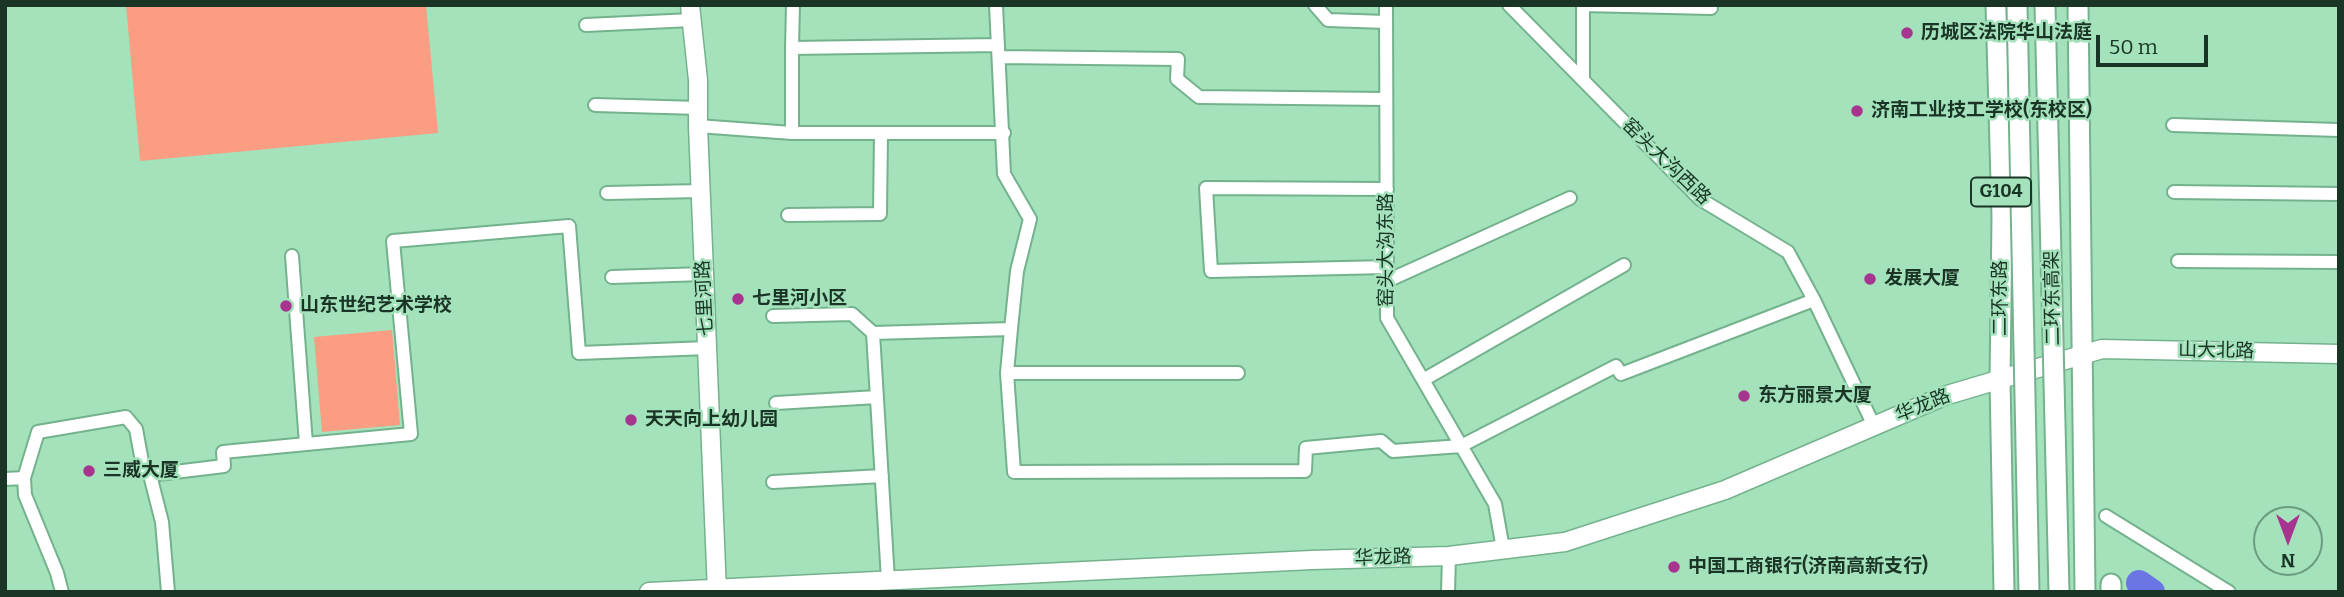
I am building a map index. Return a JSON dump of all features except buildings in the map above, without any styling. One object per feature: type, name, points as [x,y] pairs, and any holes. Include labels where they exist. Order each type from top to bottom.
[{"type":"highway","name":"二环东路","points":[[1996,5],[2001,217],[2000,380],[2004,592]]},
{"type":"highway","name":"二环东高架","points":[[2017,5],[2029,592]]},
{"type":"highway","name":"二环东高架","points":[[2045,5],[2059,592]]},
{"type":"highway","points":[[2078,5],[2089,354],[2084,511],[2085,587]]},
{"type":"main road","name":"七里河路","points":[[691,13],[698,117],[717,589]]},
{"type":"main road","name":"山大北路","points":[[2089,354],[2105,349],[2339,354]]},
{"type":"main road","name":"华龙路","points":[[649,592],[1298,560],[1449,556],[1584,538],[1725,490],[1944,396],[2089,354]]},
{"type":"main road","name":"山大北路","points":[[2089,354],[2339,360]]},
{"type":"street","points":[[792,133],[793,5]]},
{"type":"street","points":[[996,5],[1004,174],[1030,219],[1017,271],[1007,373],[1014,472],[1305,471],[1306,447],[1381,441],[1393,451],[1461,446],[1616,366],[1621,374],[1814,300]]},
{"type":"street","points":[[1315,5],[1328,20],[1386,22]]},
{"type":"street","name":"窑头大沟东路","points":[[1386,5],[1387,318],[1495,504],[1503,549]]},
{"type":"street","name":"窑头大沟西路","points":[[1509,5],[1700,199],[1788,252],[1874,426]]},
{"type":"street","points":[[1583,80],[1583,5],[1711,8]]},
{"type":"street","points":[[586,25],[691,13]]},
{"type":"street","points":[[792,48],[999,51],[1178,59],[1177,79],[1199,97],[1386,99]]},
{"type":"street","points":[[596,104],[792,133],[1004,133]]},
{"type":"street","points":[[2173,125],[2339,130]]},
{"type":"street","points":[[788,215],[880,214],[881,133]]},
{"type":"street","points":[[1387,189],[1206,188],[1211,271],[1387,267]]},
{"type":"street","points":[[607,193],[700,191]]},
{"type":"street","points":[[2174,192],[2339,194]]},
{"type":"street","points":[[1387,281],[1570,198]]},
{"type":"street","points":[[150,475],[224,466],[223,452],[411,434],[393,241],[569,226],[579,353],[708,348]]},
{"type":"street","points":[[292,256],[306,444]]},
{"type":"street","points":[[2178,261],[2339,262]]},
{"type":"street","points":[[1423,380],[1624,265]]},
{"type":"street","points":[[612,276],[704,274]]},
{"type":"street","points":[[773,316],[852,314],[873,333],[1011,329]]},
{"type":"street","points":[[873,333],[888,580]]},
{"type":"street","points":[[1007,373],[1238,373]]},
{"type":"street","points":[[776,403],[877,397]]},
{"type":"street","points":[[62,592],[41,531],[29,508],[23,478],[38,432],[126,417],[136,429],[143,467],[150,475],[162,522],[168,592]]},
{"type":"street","points":[[772,482],[882,476]]},
{"type":"street","points":[[5,479],[23,478]]},
{"type":"street","points":[[2106,516],[2229,592]]},
{"type":"street","points":[[1448,592],[1449,556]]},
{"type":"shaded area","points":[[126,5],[426,5],[438,133],[140,161]]},
{"type":"shaded area","points":[[392,330],[400,425],[322,432],[314,337]]},
{"type":"waterway","points":[[2139,583],[2152,592]]},
{"type":"place","name":"历城区法院华山法庭","points":[[1907,33]]},
{"type":"place","name":"济南工业技工学校(东校区)","points":[[1857,111]]},
{"type":"place","name":"发展大厦","points":[[1870,279]]},
{"type":"place","name":"七里河小区","points":[[738,299]]},
{"type":"place","name":"山东世纪艺术学校","points":[[286,306]]},
{"type":"place","name":"东方丽景大厦","points":[[1744,396]]},
{"type":"place","name":"天天向上幼儿园","points":[[631,420]]},
{"type":"place","name":"三威大厦","points":[[89,471]]},
{"type":"place","name":"中国工商银行(济南高新支行)","points":[[1674,567]]}]
